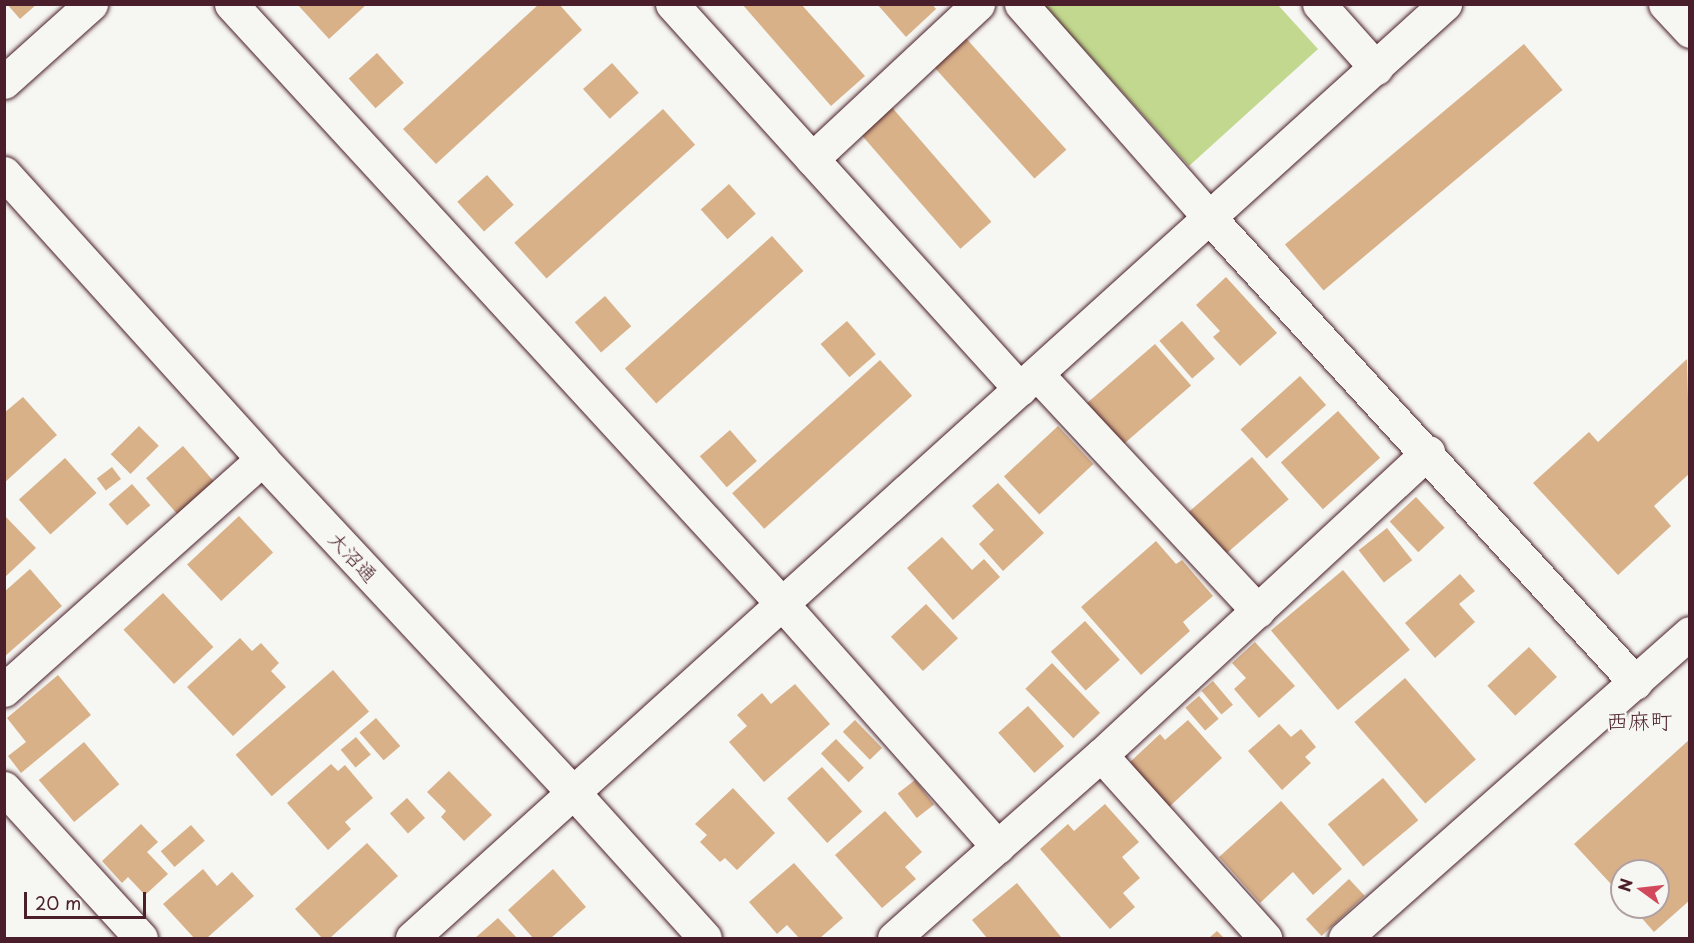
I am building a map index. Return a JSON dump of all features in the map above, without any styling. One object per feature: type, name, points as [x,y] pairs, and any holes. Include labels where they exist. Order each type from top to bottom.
[{"type":"street","points":[[4,82],[91,4]]},
{"type":"street","points":[[231,4],[784,606],[998,847]]},
{"type":"street","points":[[812,159],[978,4]]},
{"type":"street","points":[[1021,4],[1208,216],[1428,452],[1636,683]]},
{"type":"street","points":[[1319,4],[1376,68]]},
{"type":"street","points":[[412,939],[784,606],[1208,216],[1445,4]]},
{"type":"street","points":[[1665,4],[1689,31]]},
{"type":"street","points":[[676,6],[812,159],[1028,382],[1258,610]]},
{"type":"street","name":"大沼通","points":[[4,173],[262,459],[574,793],[705,939]]},
{"type":"street","points":[[894,939],[1101,755],[1428,452]]},
{"type":"street","points":[[4,690],[262,459]]},
{"type":"street","points":[[1345,939],[1636,683],[1689,633]]},
{"type":"street","points":[[1101,755],[1265,939]]},
{"type":"street","points":[[4,788],[141,939]]},
{"type":"green space","points":[[1044,5],[1278,5],[1318,49],[1189,166]]},
{"type":"building","points":[[7,4],[37,4],[20,19]]},
{"type":"building","points":[[297,4],[367,4],[329,39]]},
{"type":"building","points":[[539,4],[559,4],[582,30],[436,164],[403,129]]},
{"type":"building","points":[[742,4],[801,4],[865,76],[831,106]]},
{"type":"building","points":[[877,4],[932,4],[936,9],[906,37]]},
{"type":"building","points":[[964,36],[1066,150],[1034,178],[932,65]]},
{"type":"building","points":[[1524,44],[1563,90],[1324,291],[1285,245]]},
{"type":"building","points":[[377,53],[404,83],[376,108],[349,78]]},
{"type":"building","points":[[612,63],[639,93],[610,119],[583,89]]},
{"type":"building","points":[[889,104],[991,222],[960,249],[858,131]]},
{"type":"building","points":[[663,109],[695,145],[546,278],[514,243]]},
{"type":"building","points":[[487,175],[514,205],[484,231],[457,202]]},
{"type":"building","points":[[729,184],[756,214],[728,239],[701,209]]},
{"type":"building","points":[[772,236],[803,271],[656,403],[625,368]]},
{"type":"building","points":[[1226,277],[1277,333],[1240,366],[1213,337],[1220,331],[1196,305]]},
{"type":"building","points":[[605,296],[631,326],[601,352],[575,322]]},
{"type":"building","points":[[847,321],[876,354],[849,377],[821,344]]},
{"type":"building","points":[[1182,321],[1215,359],[1192,378],[1159,341]]},
{"type":"building","points":[[1155,344],[1191,386],[1123,445],[1087,403]]},
{"type":"building","points":[[1687,359],[1690,473],[1654,506],[1671,526],[1618,575],[1533,483],[1589,432],[1598,442]]},
{"type":"building","points":[[880,360],[912,396],[764,529],[732,493]]},
{"type":"building","points":[[1300,376],[1326,405],[1267,459],[1241,430]]},
{"type":"building","points":[[23,397],[57,435],[4,483],[4,413]]},
{"type":"building","points":[[1338,411],[1380,458],[1323,509],[1281,463]]},
{"type":"building","points":[[139,426],[159,446],[131,474],[111,454]]},
{"type":"building","points":[[1058,426],[1093,464],[1039,514],[1004,476]]},
{"type":"building","points":[[730,430],[757,461],[727,487],[700,456]]},
{"type":"building","points":[[183,446],[220,488],[183,520],[146,478]]},
{"type":"building","points":[[1252,457],[1289,499],[1224,556],[1187,513]]},
{"type":"building","points":[[65,458],[96,493],[50,534],[19,499]]},
{"type":"building","points":[[112,467],[121,479],[106,490],[97,478]]},
{"type":"building","points":[[998,483],[1044,533],[1003,571],[979,544],[994,530],[972,506]]},
{"type":"building","points":[[132,484],[150,505],[127,525],[109,504]]},
{"type":"building","points":[[1416,497],[1445,528],[1418,552],[1390,522]]},
{"type":"building","points":[[4,515],[36,548],[4,578]]},
{"type":"building","points":[[239,516],[273,553],[221,601],[187,564]]},
{"type":"building","points":[[1387,528],[1412,560],[1384,582],[1359,550]]},
{"type":"building","points":[[942,537],[972,570],[984,559],[1000,577],[953,620],[907,568]]},
{"type":"building","points":[[1156,541],[1176,564],[1182,560],[1213,596],[1183,622],[1190,631],[1141,675],[1081,607]]},
{"type":"building","points":[[30,569],[62,606],[4,657],[4,592]]},
{"type":"building","points":[[1343,570],[1410,650],[1338,710],[1271,630]]},
{"type":"building","points":[[1460,574],[1475,591],[1459,604],[1475,622],[1435,658],[1405,623]]},
{"type":"building","points":[[163,593],[213,647],[174,684],[124,630]]},
{"type":"building","points":[[926,604],[958,638],[923,671],[891,637]]},
{"type":"building","points":[[1085,621],[1120,660],[1086,690],[1051,652]]},
{"type":"building","points":[[240,638],[252,651],[261,643],[279,663],[271,671],[286,687],[233,736],[187,687]]},
{"type":"building","points":[[1255,642],[1295,686],[1259,718],[1234,689],[1246,678],[1232,663]]},
{"type":"building","points":[[1529,647],[1557,677],[1515,716],[1487,686]]},
{"type":"building","points":[[1052,663],[1100,713],[1073,738],[1025,689]]},
{"type":"building","points":[[333,670],[369,712],[272,796],[236,755]]},
{"type":"building","points":[[58,675],[91,715],[21,773],[8,756],[26,742],[7,718]]},
{"type":"building","points":[[1405,678],[1476,760],[1425,803],[1354,722]]},
{"type":"building","points":[[1213,681],[1233,705],[1221,714],[1202,691]]},
{"type":"building","points":[[795,684],[830,724],[764,782],[729,742],[747,726],[737,715],[762,693],[771,704]]},
{"type":"building","points":[[1199,696],[1219,719],[1205,730],[1185,708]]},
{"type":"building","points":[[1028,706],[1064,746],[1034,773],[998,733]]},
{"type":"building","points":[[376,718],[400,746],[384,760],[359,732]]},
{"type":"building","points":[[855,720],[882,748],[870,760],[843,732]]},
{"type":"building","points":[[1188,720],[1222,758],[1169,807],[1129,763],[1160,734],[1165,740]]},
{"type":"building","points":[[1279,724],[1291,737],[1301,729],[1316,747],[1305,757],[1311,763],[1282,790],[1248,751]]},
{"type":"building","points":[[356,737],[371,755],[355,767],[341,750]]},
{"type":"building","points":[[836,739],[864,768],[849,782],[821,754]]},
{"type":"building","points":[[1690,739],[1690,900],[1670,918],[1670,859],[1610,859],[1610,883],[1574,844]]},
{"type":"building","points":[[84,742],[119,784],[74,822],[39,780]]},
{"type":"building","points":[[331,764],[338,771],[345,765],[373,798],[345,822],[351,829],[328,850],[287,803]]},
{"type":"building","points":[[822,767],[862,812],[827,843],[787,798]]},
{"type":"building","points":[[449,771],[492,815],[464,841],[441,817],[446,811],[427,792]]},
{"type":"building","points":[[1383,778],[1418,820],[1363,866],[1328,824]]},
{"type":"building","points":[[915,780],[934,804],[917,818],[898,794]]},
{"type":"building","points":[[733,788],[775,833],[737,870],[725,858],[720,862],[700,842],[707,835],[695,824]]},
{"type":"building","points":[[407,798],[425,818],[408,833],[390,813]]},
{"type":"building","points":[[1281,801],[1342,869],[1313,895],[1293,872],[1260,903],[1219,857]]},
{"type":"building","points":[[1105,804],[1139,842],[1122,857],[1140,878],[1123,893],[1135,907],[1110,929],[1040,849],[1068,824],[1074,831]]},
{"type":"building","points":[[885,811],[922,852],[905,867],[916,879],[882,908],[835,855]]},
{"type":"building","points":[[141,824],[158,842],[147,852],[168,874],[145,895],[128,877],[122,883],[102,861]]},
{"type":"building","points":[[191,825],[205,841],[175,867],[161,851]]},
{"type":"building","points":[[367,843],[398,876],[330,938],[322,938],[295,909]]},
{"type":"building","points":[[794,863],[843,918],[820,938],[799,938],[787,925],[777,934],[749,902]]},
{"type":"building","points":[[203,869],[217,886],[232,872],[254,896],[207,938],[194,938],[163,904]]},
{"type":"building","points":[[553,869],[586,907],[551,938],[533,938],[508,910]]},
{"type":"building","points":[[1349,879],[1365,896],[1322,936],[1306,919]]},
{"type":"building","points":[[1017,883],[1061,937],[987,938],[972,920]]},
{"type":"building","points":[[498,918],[517,938],[475,938]]},
{"type":"building","points":[[1643,919],[1669,919],[1654,932]]},
{"type":"building","points":[[1217,931],[1224,938],[1209,938]]},
{"type":"district","name":"西麻町","points":[[1639,720]]}]
